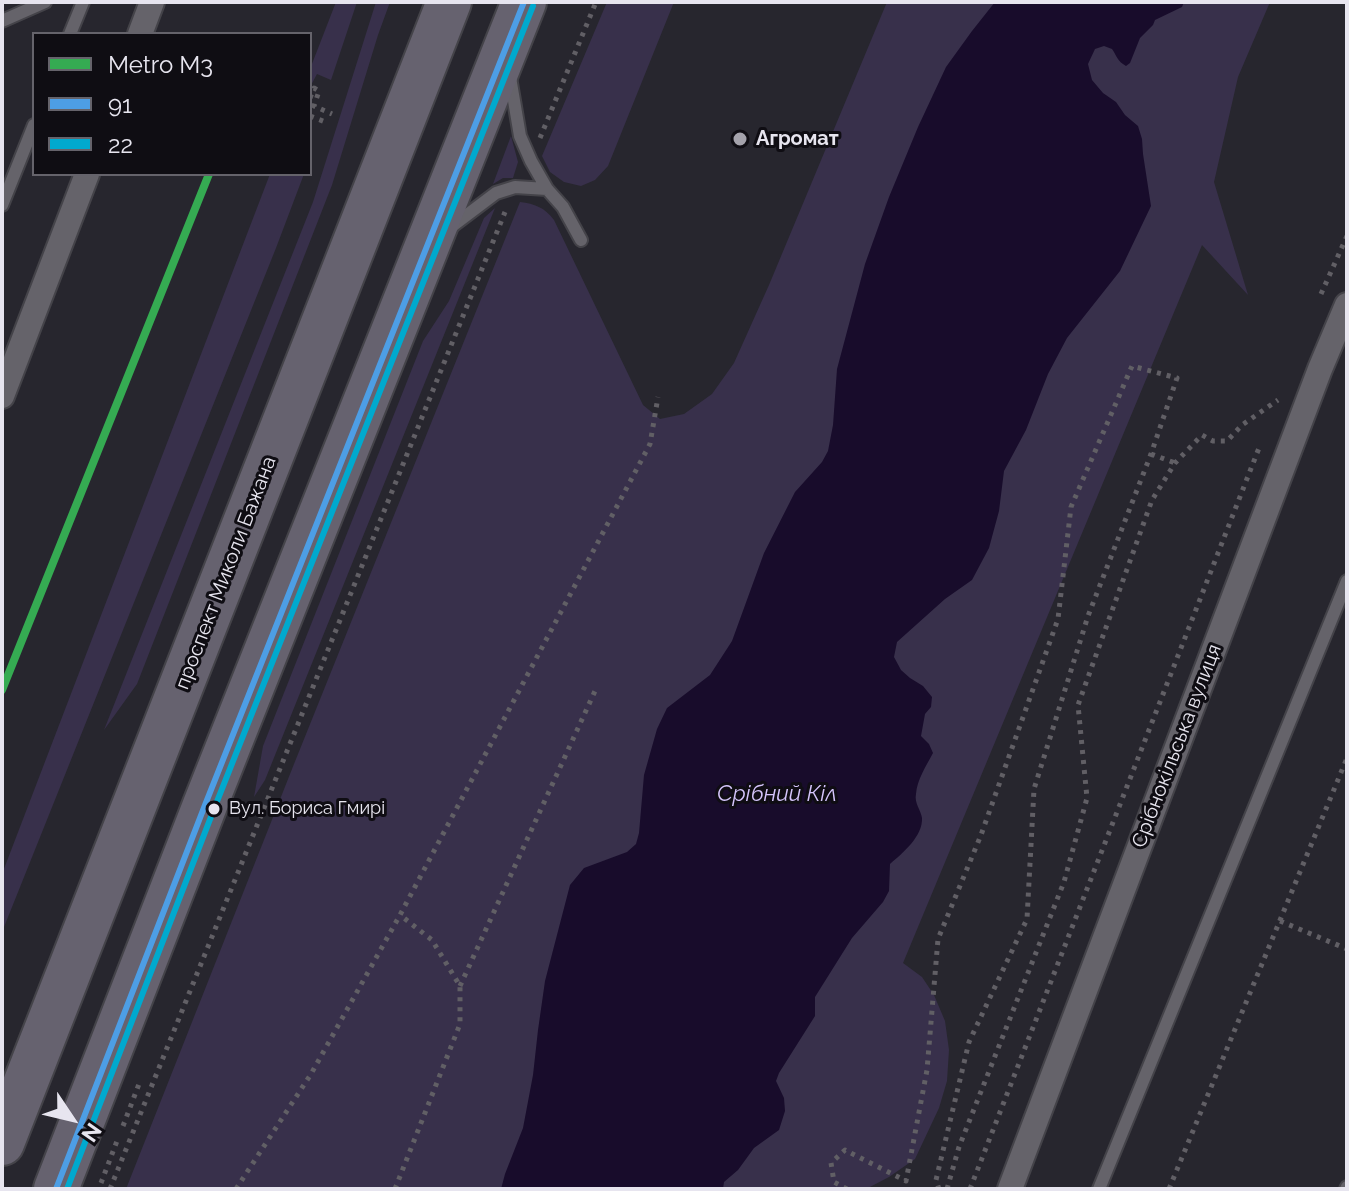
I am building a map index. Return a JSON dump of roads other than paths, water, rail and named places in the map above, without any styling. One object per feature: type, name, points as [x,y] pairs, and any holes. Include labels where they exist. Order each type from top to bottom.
[{"type":"highway","name":"проспект Миколи Бажана","points":[[2,1143],[449,2]]},
{"type":"highway","points":[[56,1189],[524,2]]},
{"type":"street","points":[[141,32],[152,2]]},
{"type":"street","points":[[2,396],[86,176]]},
{"type":"street","name":"Срібнокільська вулиця","points":[[1010,1189],[1344,318]]},
{"type":"lane","points":[[2,21],[45,2]]},
{"type":"lane","points":[[71,32],[83,2]]},
{"type":"lane","points":[[505,50],[520,136],[547,189],[563,207],[581,240]]},
{"type":"lane","points":[[2,205],[32,130]]},
{"type":"lane","points":[[428,245],[496,193],[515,187],[547,189]]},
{"type":"lane","points":[[1099,1189],[1347,581]]},
{"type":"water","name":"Срібний Кіл","points":[[995,2],[1184,2],[1182,7],[1155,20],[1140,38],[1126,66],[1112,49],[1104,46],[1095,49],[1088,64],[1092,80],[1138,126],[1151,206],[1120,271],[1067,338],[1048,374],[1026,430],[1004,471],[999,511],[989,548],[972,580],[945,599],[897,642],[894,657],[901,670],[932,697],[921,736],[933,753],[917,789],[916,800],[922,818],[919,831],[911,844],[890,864],[889,891],[852,938],[815,997],[815,1016],[779,1073],[776,1081],[784,1098],[785,1111],[779,1130],[754,1148],[738,1170],[724,1182],[723,1189],[501,1189],[523,1128],[545,981],[570,885],[584,868],[627,852],[636,844],[644,775],[657,729],[667,708],[710,675],[732,641],[764,553],[795,492],[828,451],[837,369],[865,264],[889,197],[946,67]]},
{"type":"metro line","name":"M3","points":[[2,690],[208,176]]},
{"type":"place","name":"Агромат","points":[[740,139]]},
{"type":"place","name":"Вул. Бориса Гмирі","points":[[214,809]]}]
